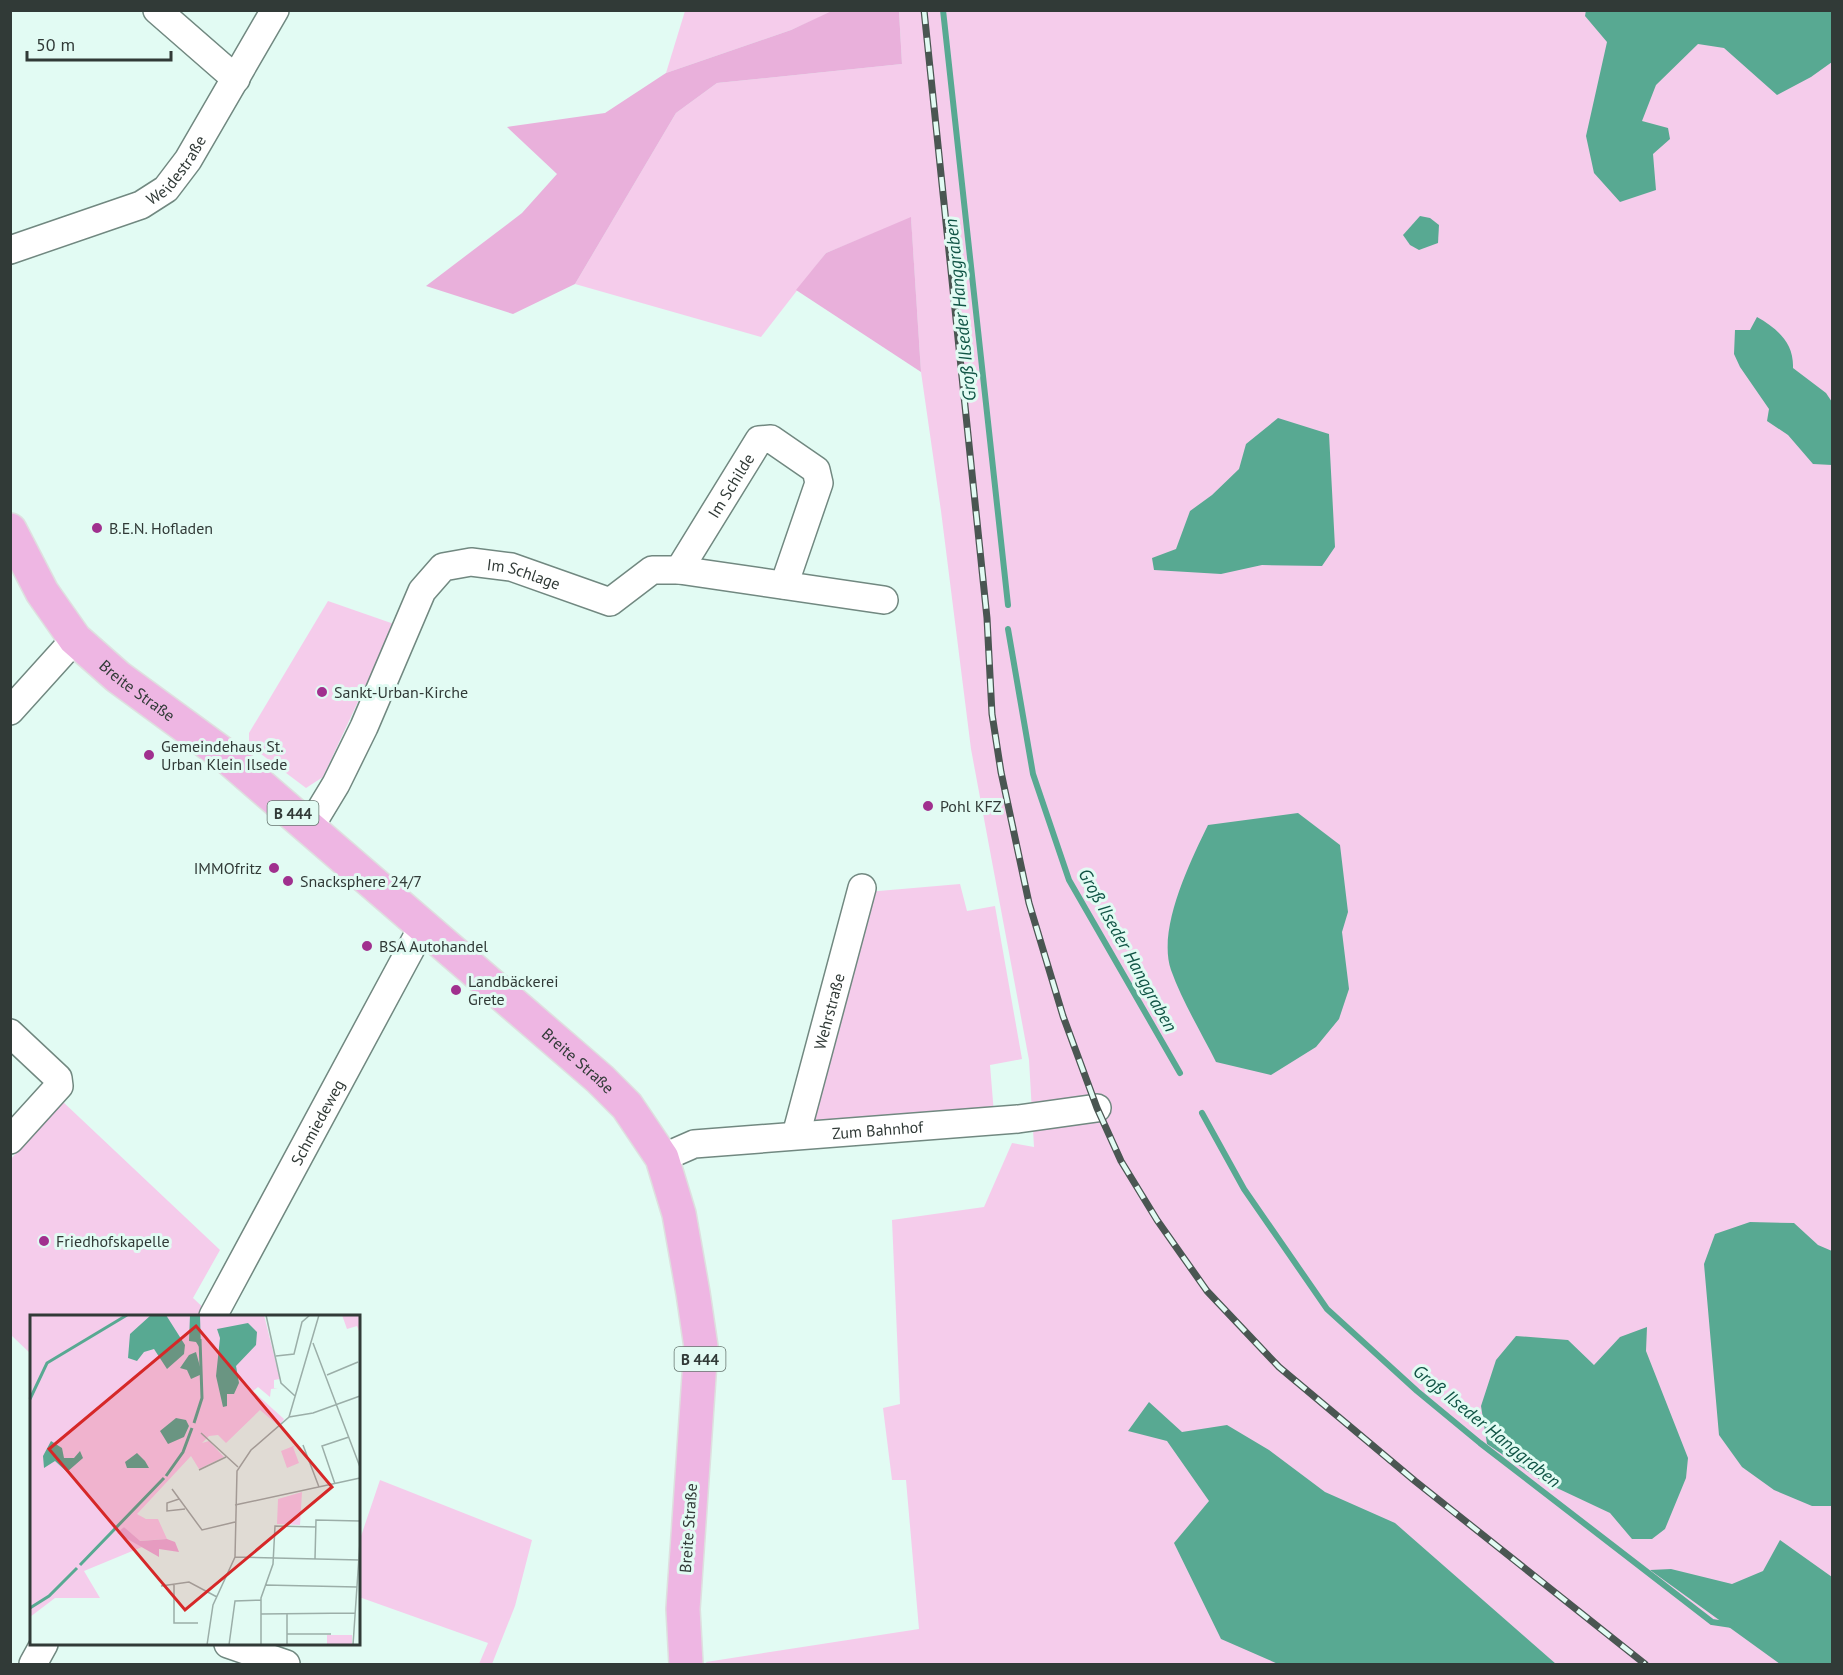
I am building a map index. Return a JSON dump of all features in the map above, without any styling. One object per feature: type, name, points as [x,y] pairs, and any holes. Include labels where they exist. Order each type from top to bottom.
[{"type":"main road","name":"Breite Straße","points":[[10,530],[42,592],[75,639],[118,677],[226,756],[600,1079],[627,1107],[662,1158],[679,1214],[701,1347],[683,1609],[686,1665]]},
{"type":"street","points":[[157,10],[236,79]]},
{"type":"street","name":"Weidestraße","points":[[10,250],[141,204],[166,189],[177,177],[276,10]]},
{"type":"street","name":"Im Schilde","points":[[679,570],[759,440],[771,438],[816,470],[819,483],[784,585]]},
{"type":"street","name":"Im Schlage","points":[[310,827],[336,784],[364,727],[422,591],[443,567],[471,562],[511,567],[610,602],[652,570],[679,570],[884,600]]},
{"type":"street","points":[[10,711],[75,639]]},
{"type":"street","name":"Wehrstraße","points":[[796,1135],[861,888]]},
{"type":"street","name":"Schmiedeweg","points":[[214,1315],[423,926]]},
{"type":"street","points":[[10,1033],[58,1078],[58,1086],[10,1140]]},
{"type":"street","name":"Zum Bahnhof","points":[[662,1158],[694,1144],[1018,1119],[1097,1108]]},
{"type":"street","points":[[33,1665],[43,1645]]},
{"type":"street","points":[[231,1645],[286,1665]]},
{"type":"shaded area","points":[[834,10],[899,11],[902,64],[717,83],[676,113],[575,284],[513,314],[426,286],[522,213],[557,174],[507,127],[605,113],[666,73],[791,30]]},
{"type":"shaded area","points":[[685,11],[834,11],[791,30],[666,73]]},
{"type":"shaded area","points":[[899,11],[1832,11],[1832,1664],[707,1664],[706,1662],[919,1629],[906,1480],[892,1480],[883,1408],[900,1404],[892,1220],[984,1207],[1012,1143],[1034,1147],[1029,1060],[971,749],[921,372],[911,218],[826,253],[761,337],[575,284],[676,113],[717,83],[902,64]]},
{"type":"shaded area","points":[[911,217],[921,372],[796,290],[826,253]]},
{"type":"shaded area","points":[[328,601],[394,624],[323,777],[306,788],[249,745],[249,733]]},
{"type":"shaded area","points":[[960,884],[967,911],[995,906],[1022,1059],[990,1065],[994,1114],[810,1126],[867,892]]},
{"type":"shaded area","points":[[62,1101],[220,1250],[193,1298],[209,1313],[208,1315],[30,1315],[30,1353],[11,1335],[11,1159]]},
{"type":"shaded area","points":[[380,1480],[532,1540],[515,1606],[492,1664],[479,1664],[488,1643],[360,1597],[360,1539]]},
{"type":"water","points":[[1586,10],[1832,11],[1832,62],[1811,77],[1777,95],[1724,48],[1698,44],[1656,85],[1642,121],[1668,128],[1670,139],[1653,154],[1656,190],[1620,202],[1594,173],[1586,136],[1607,42],[1585,16]]},
{"type":"water","points":[[1420,216],[1430,218],[1439,225],[1438,243],[1419,250],[1410,245],[1403,235]]},
{"type":"water","points":[[1757,317],[1778,332],[1788,344],[1793,359],[1793,368],[1826,393],[1832,402],[1832,465],[1813,464],[1788,435],[1767,421],[1769,409],[1740,367],[1734,354],[1735,330],[1750,330]]},
{"type":"water","points":[[1278,418],[1329,434],[1335,547],[1322,566],[1262,565],[1221,574],[1154,570],[1152,558],[1176,549],[1190,511],[1212,495],[1239,469],[1246,444]]},
{"type":"water","points":[[1298,813],[1340,845],[1348,912],[1342,932],[1349,989],[1339,1019],[1316,1047],[1271,1075],[1216,1062],[1175,982],[1168,954],[1168,935],[1177,896],[1208,825]]},
{"type":"water","points":[[1750,1222],[1794,1223],[1818,1245],[1832,1251],[1832,1506],[1812,1506],[1774,1490],[1742,1467],[1719,1435],[1704,1264],[1715,1234]]},
{"type":"water","points":[[1647,1327],[1646,1351],[1688,1458],[1686,1478],[1665,1529],[1652,1539],[1632,1539],[1610,1513],[1542,1481],[1487,1444],[1481,1406],[1496,1360],[1516,1336],[1568,1340],[1594,1365],[1620,1337]]},
{"type":"water","points":[[1149,1402],[1182,1432],[1227,1425],[1269,1450],[1325,1492],[1395,1523],[1556,1664],[1278,1664],[1221,1639],[1174,1543],[1209,1501],[1167,1441],[1128,1431]]},
{"type":"water","points":[[1780,1540],[1832,1577],[1832,1664],[1780,1664],[1650,1570],[1671,1569],[1732,1584],[1763,1571]]},
{"type":"waterway","name":"Groß Ilseder Hanggraben","points":[[943,10],[1008,605]]},
{"type":"waterway","name":"Groß Ilseder Hanggraben","points":[[1008,629],[1033,774],[1069,880],[1180,1073]]},
{"type":"waterway","name":"Groß Ilseder Hanggraben","points":[[1202,1113],[1244,1189],[1327,1309],[1417,1391],[1480,1443],[1712,1622],[1732,1625]]},
{"type":"railway","points":[[924,10],[987,618],[992,714],[1001,772],[1029,903],[1063,1016],[1097,1108],[1121,1161],[1157,1220],[1207,1291],[1279,1367],[1415,1481],[1645,1664]]},
{"type":"place","name":"B.E.N. Hofladen","points":[[97,528]]},
{"type":"place","name":"Sankt-Urban-Kirche","points":[[322,692]]},
{"type":"place","name":"Gemeindehaus St. Urban Klein Ilsede","points":[[149,755]]},
{"type":"place","name":"Pohl KFZ","points":[[928,806]]},
{"type":"place","name":"IMMOfritz","points":[[274,868]]},
{"type":"place","name":"Snacksphere 24/7","points":[[288,881]]},
{"type":"place","name":"BSA Autohandel","points":[[367,946]]},
{"type":"place","name":"Landbäckerei Grete","points":[[456,990]]},
{"type":"place","name":"Friedhofskapelle","points":[[44,1241]]}]
